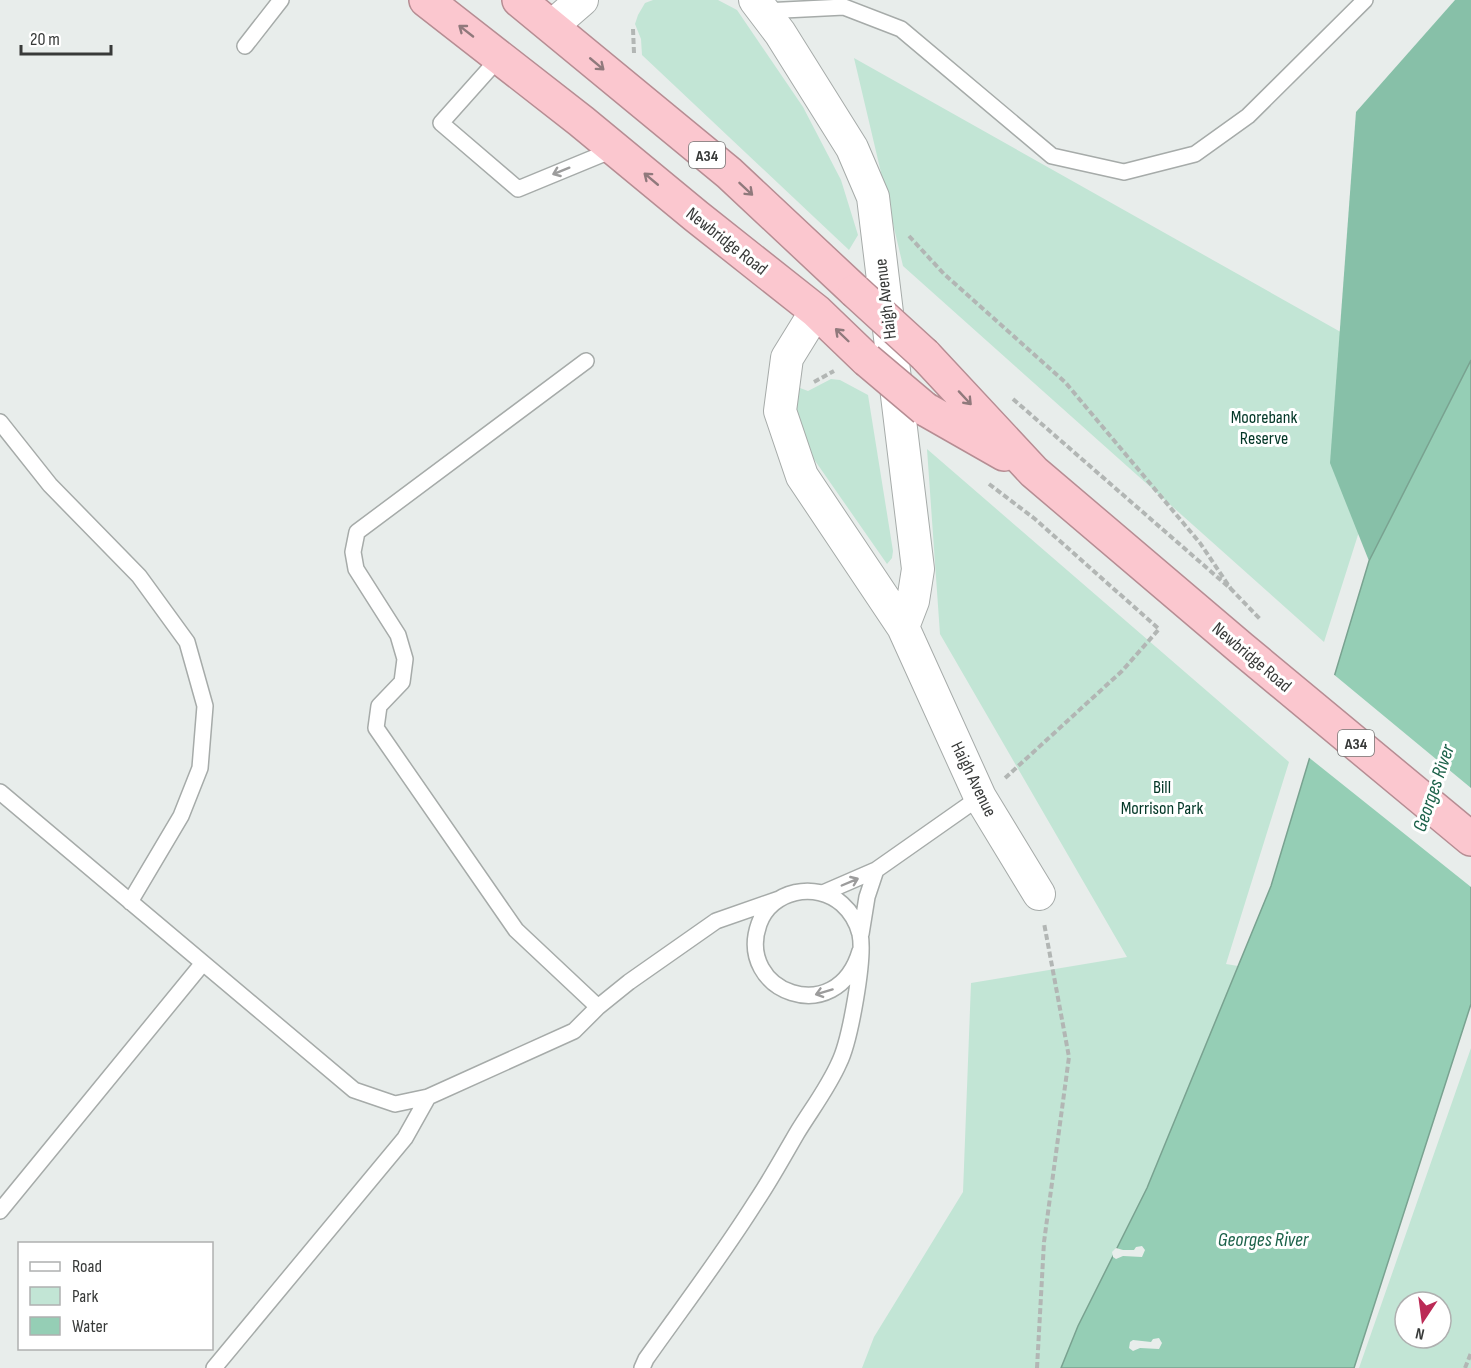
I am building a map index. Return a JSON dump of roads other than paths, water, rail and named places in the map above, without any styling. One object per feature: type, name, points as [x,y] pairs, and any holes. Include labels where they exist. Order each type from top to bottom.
[{"type":"highway","name":"Newbridge Road","points":[[426,0],[816,311],[867,360],[926,409],[1034,472]]},
{"type":"highway","name":"Newbridge Road","points":[[519,0],[729,174],[925,355],[1034,472],[1471,839]]},
{"type":"street","points":[[552,26],[582,0]]},
{"type":"street","name":"Haigh Avenue","points":[[760,5],[852,148],[873,197],[918,569],[913,601],[903,627]]},
{"type":"street","name":"Haigh Avenue","points":[[816,311],[787,358],[780,411],[802,476],[903,627],[980,797],[1039,894]]},
{"type":"lane","points":[[245,46],[281,0]]},
{"type":"lane","points":[[760,5],[844,7],[901,29],[1052,156],[1124,172],[1195,154],[1204,148],[1248,116],[1365,0]]},
{"type":"lane","points":[[499,57],[441,123],[518,189],[615,149]]},
{"type":"lane","points":[[586,361],[357,532],[353,552],[356,568],[398,635],[405,659],[402,682],[379,706],[376,728],[516,930],[598,1007]]},
{"type":"lane","points":[[0,422],[50,485],[139,576],[187,642],[205,706],[200,768],[182,816],[130,902]]},
{"type":"lane","points":[[823,893],[876,870],[980,797]]},
{"type":"lane","points":[[2,799],[130,902],[354,1090],[395,1104],[428,1097],[574,1031],[598,1007],[629,982],[716,921],[793,893],[808,891],[823,893],[837,899],[848,909],[856,922],[860,944],[852,1024],[840,1063],[755,1204],[646,1359],[642,1368]]},
{"type":"lane","points":[[779,899],[768,909],[760,922],[756,937],[756,952],[761,966],[769,979],[781,988],[795,994],[810,996],[824,993],[837,987],[848,978],[856,965],[867,897],[876,870]]},
{"type":"lane","points":[[0,1211],[203,963]]},
{"type":"lane","points":[[214,1368],[405,1138],[428,1097]]},
{"type":"water","name":"Georges River","points":[[1471,360],[1471,1004],[1354,1368],[1061,1368],[1078,1326],[1147,1188],[1271,886],[1369,561]]},
{"type":"park label","name":"Moorebank Reserve","points":[[1264,427]]},
{"type":"park label","name":"Bill Morrison Park","points":[[1162,797]]}]
